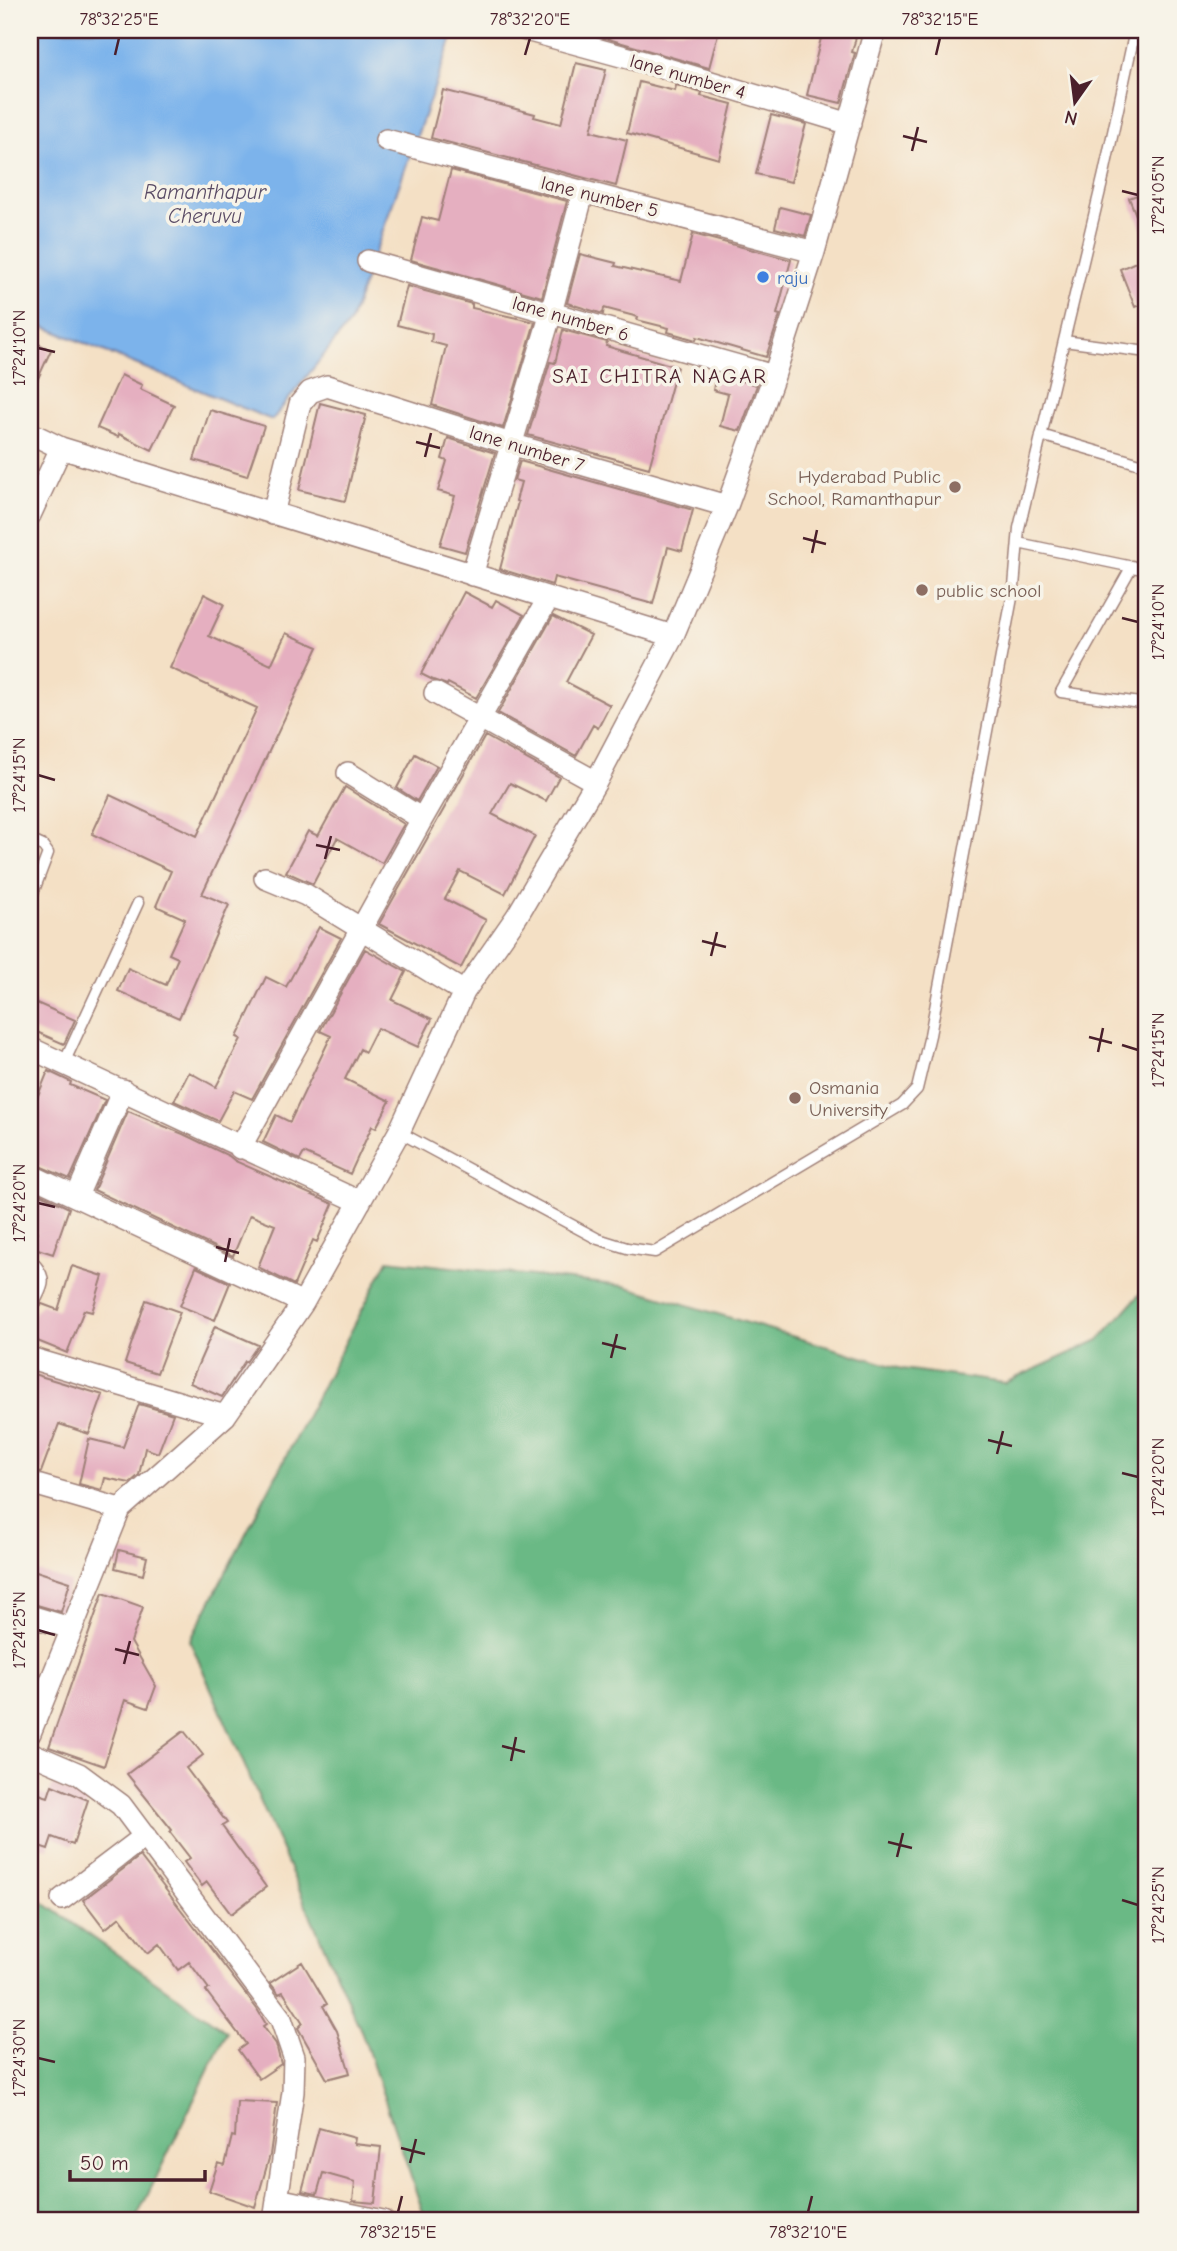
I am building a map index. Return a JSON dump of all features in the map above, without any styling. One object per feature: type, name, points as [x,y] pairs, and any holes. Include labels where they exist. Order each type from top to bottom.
[{"type":"street","name":"lane number 4","points":[[526,30],[658,66],[850,124]]},
{"type":"street","points":[[30,1733],[120,1509],[225,1416],[303,1303],[399,1132],[464,992],[517,916],[596,782],[673,636],[727,506],[774,376],[814,252],[875,30]]},
{"type":"street","name":"lane number 5","points":[[386,140],[814,252]]},
{"type":"street","points":[[472,575],[551,313],[583,193]]},
{"type":"street","name":"lane number 6","points":[[368,261],[774,376]]},
{"type":"street","name":"lane number 7","points":[[273,514],[300,404],[310,392],[327,386],[511,444],[727,506]]},
{"type":"street","points":[[30,433],[61,448],[673,636]]},
{"type":"street","points":[[30,515],[61,448]]},
{"type":"street","points":[[240,1148],[422,819],[548,599]]},
{"type":"street","points":[[435,693],[596,782]]},
{"type":"street","points":[[348,773],[422,819]]},
{"type":"street","points":[[265,878],[306,895],[464,992]]},
{"type":"street","points":[[30,1048],[360,1202]]},
{"type":"street","points":[[77,1196],[123,1090]]},
{"type":"street","points":[[30,1174],[303,1303]]},
{"type":"street","points":[[30,1267],[37,1276],[37,1284],[30,1299]]},
{"type":"street","points":[[30,1358],[225,1416]]},
{"type":"street","points":[[30,1483],[120,1509]]},
{"type":"street","points":[[30,1616],[70,1628]]},
{"type":"street","points":[[30,1753],[79,1774],[121,1805],[281,2019],[294,2057],[293,2092],[274,2221]]},
{"type":"street","points":[[62,1899],[145,1836]]},
{"type":"street","points":[[277,2199],[383,2221]]},
{"type":"lane","points":[[399,1132],[586,1233],[619,1245],[655,1252],[902,1105],[917,1089],[930,1035],[1014,587],[1019,528],[1104,174],[1135,30]]},
{"type":"lane","points":[[1064,341],[1147,352]]},
{"type":"lane","points":[[1041,435],[1147,466]]},
{"type":"lane","points":[[1018,543],[1147,570]]},
{"type":"lane","points":[[1132,566],[1061,692],[1147,704]]},
{"type":"lane","points":[[30,840],[43,846],[48,853],[30,901]]},
{"type":"lane","points":[[64,1063],[138,903]]},
{"type":"green space","points":[[388,1260],[624,1286],[902,1369],[1005,1383],[1099,1340],[1147,1286],[1147,2221],[426,2221],[362,2033],[190,1641]]},
{"type":"green space","points":[[30,1893],[227,2032],[135,2221],[30,2221]]},
{"type":"water","name":"Ramanthapur Cheruvu","points":[[30,30],[455,30],[350,322],[272,420],[30,321]]},
{"type":"building","points":[[577,30],[719,30],[709,68]]},
{"type":"building","points":[[823,30],[858,30],[852,52],[855,53],[841,103],[807,95]]},
{"type":"building","points":[[576,63],[606,70],[591,131],[627,140],[616,186],[431,138],[443,90],[535,114],[534,117],[561,124]]},
{"type":"building","points":[[639,82],[675,91],[676,85],[702,93],[701,96],[732,104],[719,159],[627,133]]},
{"type":"building","points":[[771,115],[806,124],[791,182],[756,174]]},
{"type":"building","points":[[451,170],[567,201],[542,297],[411,260],[422,217],[438,221]]},
{"type":"building","points":[[1147,191],[1147,242],[1129,198]]},
{"type":"building","points":[[780,207],[811,215],[805,236],[775,228]]},
{"type":"building","points":[[693,234],[791,260],[777,314],[780,315],[766,357],[697,337],[696,340],[668,332],[669,328],[637,320],[638,317],[604,308],[603,314],[567,303],[580,254],[616,263],[615,266],[681,281]]},
{"type":"building","points":[[1147,257],[1147,302],[1135,307],[1120,269]]},
{"type":"building","points":[[407,286],[472,304],[472,308],[535,322],[503,428],[432,405],[446,346],[431,342],[432,334],[397,325]]},
{"type":"building","points":[[563,330],[607,342],[606,346],[677,367],[649,468],[528,435],[550,362],[555,363]]},
{"type":"building","points":[[30,340],[51,350],[30,396]]},
{"type":"building","points":[[716,374],[757,385],[740,431],[720,426],[728,394],[713,390]]},
{"type":"building","points":[[121,375],[142,385],[140,389],[174,405],[152,450],[119,434],[118,437],[97,428]]},
{"type":"building","points":[[320,403],[366,415],[345,501],[299,490]]},
{"type":"building","points":[[210,410],[264,426],[247,476],[194,460]]},
{"type":"building","points":[[448,438],[495,453],[465,552],[440,545],[455,496],[438,491],[447,461],[442,459]]},
{"type":"building","points":[[520,461],[693,510],[682,551],[668,547],[653,604],[554,577],[552,585],[500,569],[518,502],[516,501],[521,482],[514,480]]},
{"type":"building","points":[[464,592],[492,607],[496,600],[524,615],[476,698],[448,683],[447,685],[421,674]]},
{"type":"building","points":[[204,594],[224,604],[209,636],[271,665],[286,633],[318,647],[202,894],[229,905],[179,1018],[118,991],[128,968],[166,985],[178,958],[169,954],[185,919],[156,906],[171,871],[92,834],[110,795],[197,836],[257,708],[170,668]]},
{"type":"building","points":[[553,616],[591,635],[566,682],[610,705],[598,728],[593,725],[576,756],[498,713]]},
{"type":"building","points":[[485,736],[559,777],[546,801],[510,783],[492,814],[535,836],[505,894],[460,871],[445,899],[486,920],[461,968],[379,924]]},
{"type":"building","points":[[415,754],[437,766],[417,801],[397,788]]},
{"type":"building","points":[[345,787],[404,824],[382,863],[337,838],[313,884],[286,872],[308,831],[318,836]]},
{"type":"building","points":[[319,927],[341,938],[252,1099],[234,1091],[218,1121],[174,1101],[189,1072],[216,1087],[241,1039],[237,1037],[266,977],[286,987]]},
{"type":"building","points":[[365,949],[406,972],[392,1000],[432,1019],[418,1047],[377,1028],[365,1052],[360,1049],[345,1079],[390,1101],[376,1128],[372,1126],[350,1174],[304,1153],[300,1160],[263,1142],[276,1115],[290,1122],[331,1036],[320,1031]]},
{"type":"building","points":[[30,1000],[75,1020],[64,1044],[30,1029]]},
{"type":"building","points":[[48,1071],[71,1082],[70,1085],[105,1100],[70,1179],[30,1162],[30,1115]]},
{"type":"building","points":[[128,1111],[333,1204],[317,1242],[313,1240],[294,1285],[258,1267],[275,1225],[250,1215],[233,1256],[94,1190]]},
{"type":"building","points":[[30,1189],[69,1208],[53,1254],[32,1247],[37,1231],[30,1228]]},
{"type":"building","points":[[72,1266],[103,1276],[92,1312],[84,1310],[67,1353],[30,1338],[30,1324],[35,1311],[42,1304],[58,1310]]},
{"type":"building","points":[[196,1267],[230,1283],[215,1320],[180,1306]]},
{"type":"building","points":[[146,1300],[180,1312],[157,1373],[125,1363]]},
{"type":"building","points":[[215,1326],[258,1345],[222,1397],[190,1383]]},
{"type":"building","points":[[30,1373],[103,1395],[89,1434],[59,1424],[41,1472],[30,1470]]},
{"type":"building","points":[[139,1404],[173,1414],[158,1453],[145,1448],[139,1475],[130,1483],[105,1478],[102,1490],[79,1484],[89,1439],[123,1447]]},
{"type":"building","points":[[119,1550],[147,1557],[143,1575],[115,1568]]},
{"type":"building","points":[[30,1569],[70,1582],[61,1612],[30,1603]]},
{"type":"building","points":[[103,1593],[143,1607],[131,1642],[156,1686],[148,1708],[125,1700],[104,1766],[49,1747]]},
{"type":"building","points":[[184,1731],[203,1755],[186,1768],[227,1823],[222,1826],[266,1887],[231,1914],[207,1882],[202,1886],[184,1862],[190,1858],[170,1832],[172,1830],[127,1774]]},
{"type":"building","points":[[52,1785],[88,1800],[73,1845],[52,1837],[48,1849],[30,1843],[30,1791],[48,1797]]},
{"type":"building","points":[[140,1856],[266,2024],[263,2026],[276,2044],[281,2064],[259,2079],[238,2050],[246,2044],[206,1991],[209,1989],[189,1962],[178,1970],[159,1944],[148,1953],[120,1917],[105,1929],[83,1900]]},
{"type":"building","points":[[302,1962],[327,2004],[323,2006],[337,2031],[350,2073],[327,2079],[298,2028],[303,2023],[283,1992],[279,1994],[270,1983]]},
{"type":"building","points":[[237,2101],[277,2103],[270,2155],[255,2207],[209,2191],[218,2163],[225,2165],[232,2136],[235,2137]]},
{"type":"building","points":[[319,2128],[355,2138],[354,2144],[381,2147],[375,2203],[353,2201],[355,2182],[323,2173],[317,2194],[302,2191]]},
{"type":"place","name":"raju","points":[[763,277]]},
{"type":"place","name":"Hyderabad Public School, Ramanthapur","points":[[955,487]]},
{"type":"place","name":"public school","points":[[922,590]]},
{"type":"place","name":"Osmania University","points":[[795,1098]]},
{"type":"district","name":"SAI CHITRA NAGAR","points":[[660,376]]}]
